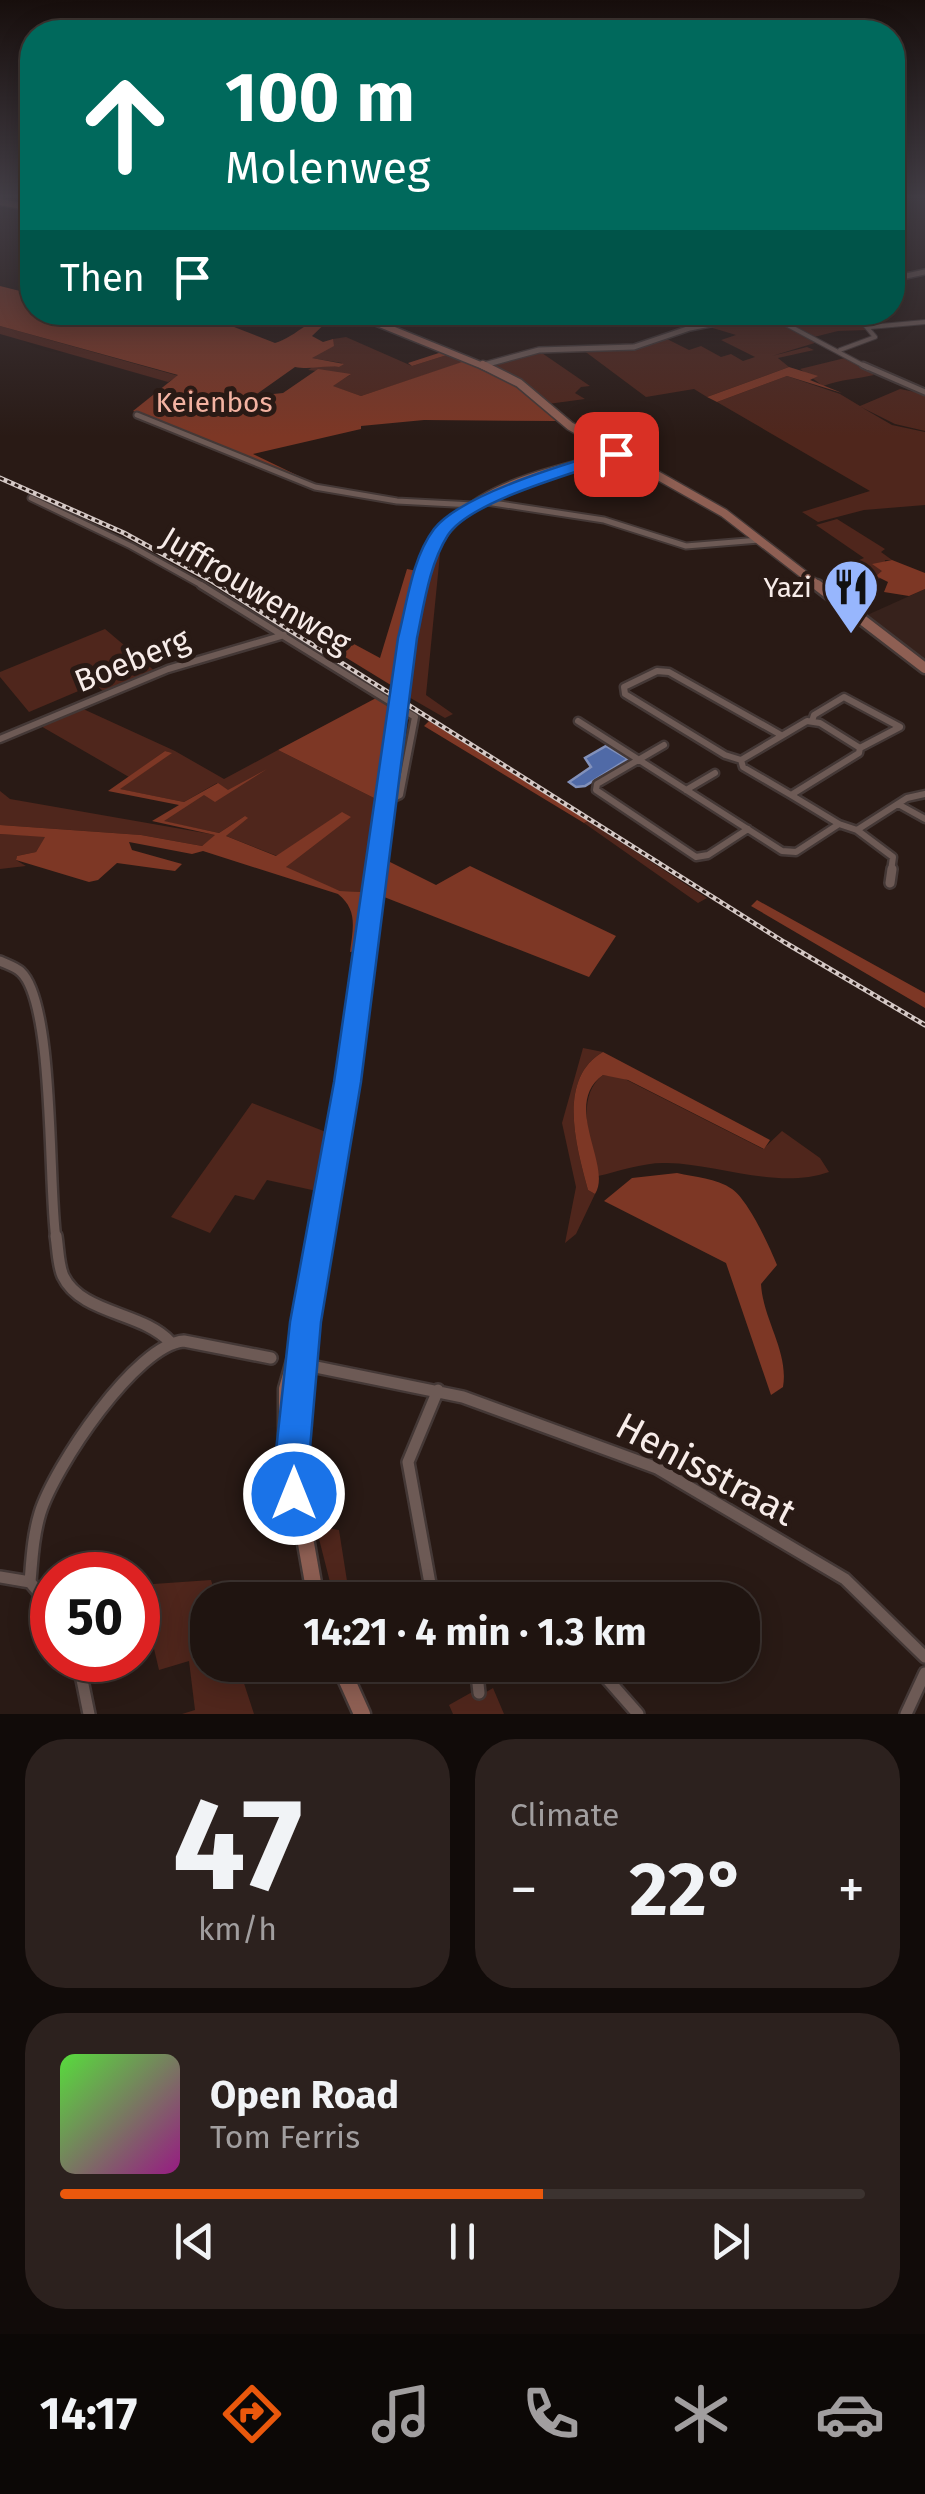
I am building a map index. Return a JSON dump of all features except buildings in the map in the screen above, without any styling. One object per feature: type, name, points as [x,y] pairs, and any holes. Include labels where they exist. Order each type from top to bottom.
[{"type":"main road","points":[[383,325],[519,382],[570,426],[696,495],[760,540],[925,668]]},
{"type":"main road","points":[[292,1460],[306,1322],[336,1155],[415,599],[432,548],[448,524],[476,503],[615,451]]},
{"type":"main road","points":[[306,1322],[287,1389],[288,1436],[300,1532],[312,1582]]},
{"type":"main road","points":[[348,1682],[362,1714]]},
{"type":"street","points":[[484,365],[539,350],[634,347],[707,325]]},
{"type":"street","points":[[792,325],[895,382],[925,392]]},
{"type":"street","points":[[840,350],[875,338],[866,325]]},
{"type":"street","points":[[869,328],[897,325]]},
{"type":"street","points":[[138,415],[315,487],[397,501],[476,503],[604,520],[686,546],[760,540]]},
{"type":"street","name":"Juffrouwenweg","points":[[31,498],[130,544],[415,717],[400,794],[394,801],[385,802]]},
{"type":"street","name":"Boeberg","points":[[0,739],[168,669],[284,634]]},
{"type":"street","points":[[781,735],[669,672],[657,670],[624,688],[624,694],[724,755],[741,760],[802,722],[812,721],[860,748]]},
{"type":"street","points":[[791,795],[900,726],[844,697],[814,715],[812,721]]},
{"type":"street","points":[[578,721],[790,853],[840,824]]},
{"type":"street","points":[[664,746],[597,784],[597,792],[696,857],[708,855],[748,829]]},
{"type":"street","points":[[741,760],[743,766],[840,824],[857,830],[862,838],[894,857],[890,883]]},
{"type":"street","points":[[686,790],[715,773]]},
{"type":"street","points":[[857,830],[898,804],[925,794]]},
{"type":"street","points":[[898,804],[925,819]]},
{"type":"street","points":[[0,962],[21,972],[35,996],[44,1057],[55,1234],[63,1277],[85,1298],[160,1331],[170,1342]]},
{"type":"street","points":[[32,1552],[52,1480],[65,1454],[152,1352],[170,1342],[271,1358]]},
{"type":"street","name":"Henisstraat","points":[[311,1366],[438,1390],[538,1422],[657,1468],[845,1579],[925,1657]]},
{"type":"street","points":[[430,1582],[408,1471],[411,1454],[438,1390]]},
{"type":"street","points":[[0,1577],[30,1582]]},
{"type":"street","points":[[906,1714],[925,1673]]},
{"type":"street","points":[[82,1682],[89,1714]]},
{"type":"street","points":[[478,1682],[480,1693]]},
{"type":"street","points":[[610,1682],[638,1714]]},
{"type":"shaded area","points":[[783,325],[818,342],[772,356],[807,347],[814,350],[778,358],[789,367],[707,397],[694,389],[646,397],[583,350],[632,349],[665,338],[689,350],[701,346],[721,357],[731,354],[743,361],[755,357],[721,340],[736,335],[706,326]]},
{"type":"shaded area","points":[[792,325],[864,325],[868,330],[838,331],[814,337]]},
{"type":"shaded area","points":[[0,326],[179,376],[168,382],[0,334]]},
{"type":"shaded area","points":[[346,337],[412,366],[447,355],[464,362],[361,396],[332,386],[350,375],[308,370],[318,364],[339,367],[342,363],[311,358],[333,339]]},
{"type":"shaded area","points":[[539,351],[590,386],[575,393],[585,399],[548,404],[529,386],[491,365]]},
{"type":"shaded area","points":[[849,357],[874,375],[823,386],[800,369]]},
{"type":"shaded area","points":[[787,376],[840,394],[860,406],[900,389],[925,394],[925,431],[895,424],[861,407],[892,425],[925,432],[925,505],[864,510],[818,522],[802,512],[870,491],[717,402]]},
{"type":"shaded area","points":[[837,519],[885,549],[881,552],[892,560],[885,560],[884,572],[877,576],[881,578],[868,582],[845,566],[864,558],[816,525]]},
{"type":"shaded area","points":[[436,550],[440,554],[426,695],[453,714],[445,718],[407,696],[423,588]]},
{"type":"shaded area","points":[[925,589],[925,662],[865,616]]},
{"type":"shaded area","points":[[105,629],[157,673],[104,692],[95,684],[29,712],[0,677],[0,672]]},
{"type":"shaded area","points":[[81,708],[175,751],[224,779],[278,750],[378,800],[364,892],[340,891],[291,872],[286,867],[290,861],[226,836],[245,816],[219,833],[162,821],[204,794],[227,790],[217,783],[184,802],[119,789],[171,753],[165,751],[129,777],[39,725]]},
{"type":"shaded area","points":[[0,791],[10,799],[216,835],[202,846],[141,835],[0,825]]},
{"type":"shaded area","points":[[588,821],[707,898],[698,903],[584,823]]},
{"type":"shaded area","points":[[0,834],[46,836],[36,852],[17,856],[16,860],[26,866],[0,869]]},
{"type":"shaded area","points":[[583,1048],[603,1052],[588,1064],[575,1097],[579,1155],[588,1190],[595,1194],[576,1234],[565,1243],[576,1187],[562,1123]]},
{"type":"shaded area","points":[[603,1075],[621,1077],[763,1149],[782,1131],[820,1158],[829,1172],[809,1177],[769,1177],[658,1163],[598,1176],[587,1109],[594,1084]]},
{"type":"shaded area","points":[[252,1103],[331,1134],[321,1192],[267,1180],[254,1200],[235,1195],[210,1233],[171,1217]]},
{"type":"shaded area","points":[[307,1466],[313,1467],[317,1504],[324,1505],[321,1527],[339,1530],[347,1582],[330,1582],[316,1527]]},
{"type":"shaded area","points":[[211,1580],[190,1582],[190,1669],[189,1661],[160,1670],[160,1584]]},
{"type":"shaded area","points":[[192,1682],[244,1682],[254,1714],[182,1714],[195,1710]]},
{"type":"shaded area","points":[[493,1688],[504,1714],[453,1714],[449,1705],[474,1691],[476,1698]]},
{"type":"green space","name":"Keienbos","points":[[0,286],[20,291],[20,325],[229,325],[275,343],[308,325],[323,325],[312,336],[323,342],[333,339],[334,346],[312,358],[344,364],[295,367],[254,396],[283,393],[318,369],[351,374],[333,386],[361,396],[462,362],[447,355],[412,366],[408,363],[445,351],[517,385],[556,421],[424,420],[361,426],[253,454],[307,480],[303,482],[133,411],[178,375],[0,326]]},
{"type":"green space","points":[[789,367],[818,376],[810,380],[842,393],[787,376],[717,402],[707,397]]},
{"type":"green space","points":[[892,560],[925,573],[925,589],[909,596],[884,592],[888,582],[876,576],[882,571],[872,564]]},
{"type":"green space","points":[[407,569],[417,571],[394,687],[301,630],[315,623],[380,658]]},
{"type":"green space","points":[[378,697],[390,706],[378,800],[278,750]]},
{"type":"green space","points":[[429,721],[588,821],[584,823],[424,726]]},
{"type":"green space","points":[[165,751],[172,753],[120,789],[184,802],[218,783],[228,790],[267,769],[215,802],[204,795],[164,821],[219,833],[245,816],[248,818],[226,836],[276,856],[342,812],[351,817],[286,867],[340,891],[364,892],[356,951],[350,952],[353,927],[349,906],[338,894],[203,851],[192,854],[129,842],[132,850],[182,864],[175,871],[117,863],[98,880],[89,882],[16,860],[17,856],[36,852],[45,837],[0,834],[0,825],[141,835],[202,846],[215,835],[152,821],[179,805],[108,791]]},
{"type":"green space","points":[[386,860],[436,885],[470,866],[616,936],[589,977],[379,895]]},
{"type":"green space","points":[[757,900],[925,993],[925,1008],[751,906]]},
{"type":"green space","points":[[603,1052],[770,1140],[764,1149],[628,1080],[603,1075],[591,1088],[587,1102],[598,1168],[595,1194],[588,1190],[579,1155],[575,1097],[588,1064]]},
{"type":"green space","points":[[677,1173],[712,1180],[732,1189],[751,1213],[777,1265],[761,1284],[784,1374],[783,1387],[771,1395],[726,1263],[604,1201],[632,1178]]},
{"type":"water","points":[[606,746],[628,759],[585,786],[576,787],[569,782],[591,767],[585,758]]},
{"type":"railway","points":[[0,478],[124,533],[210,580],[784,942],[925,1025]]},
{"type":"place","name":"Yazi","points":[[851,636]]},
{"type":"route","points":[[294,1494],[292,1460],[306,1322],[347,1082],[408,638],[422,574],[441,531],[472,505],[616,454]]}]
